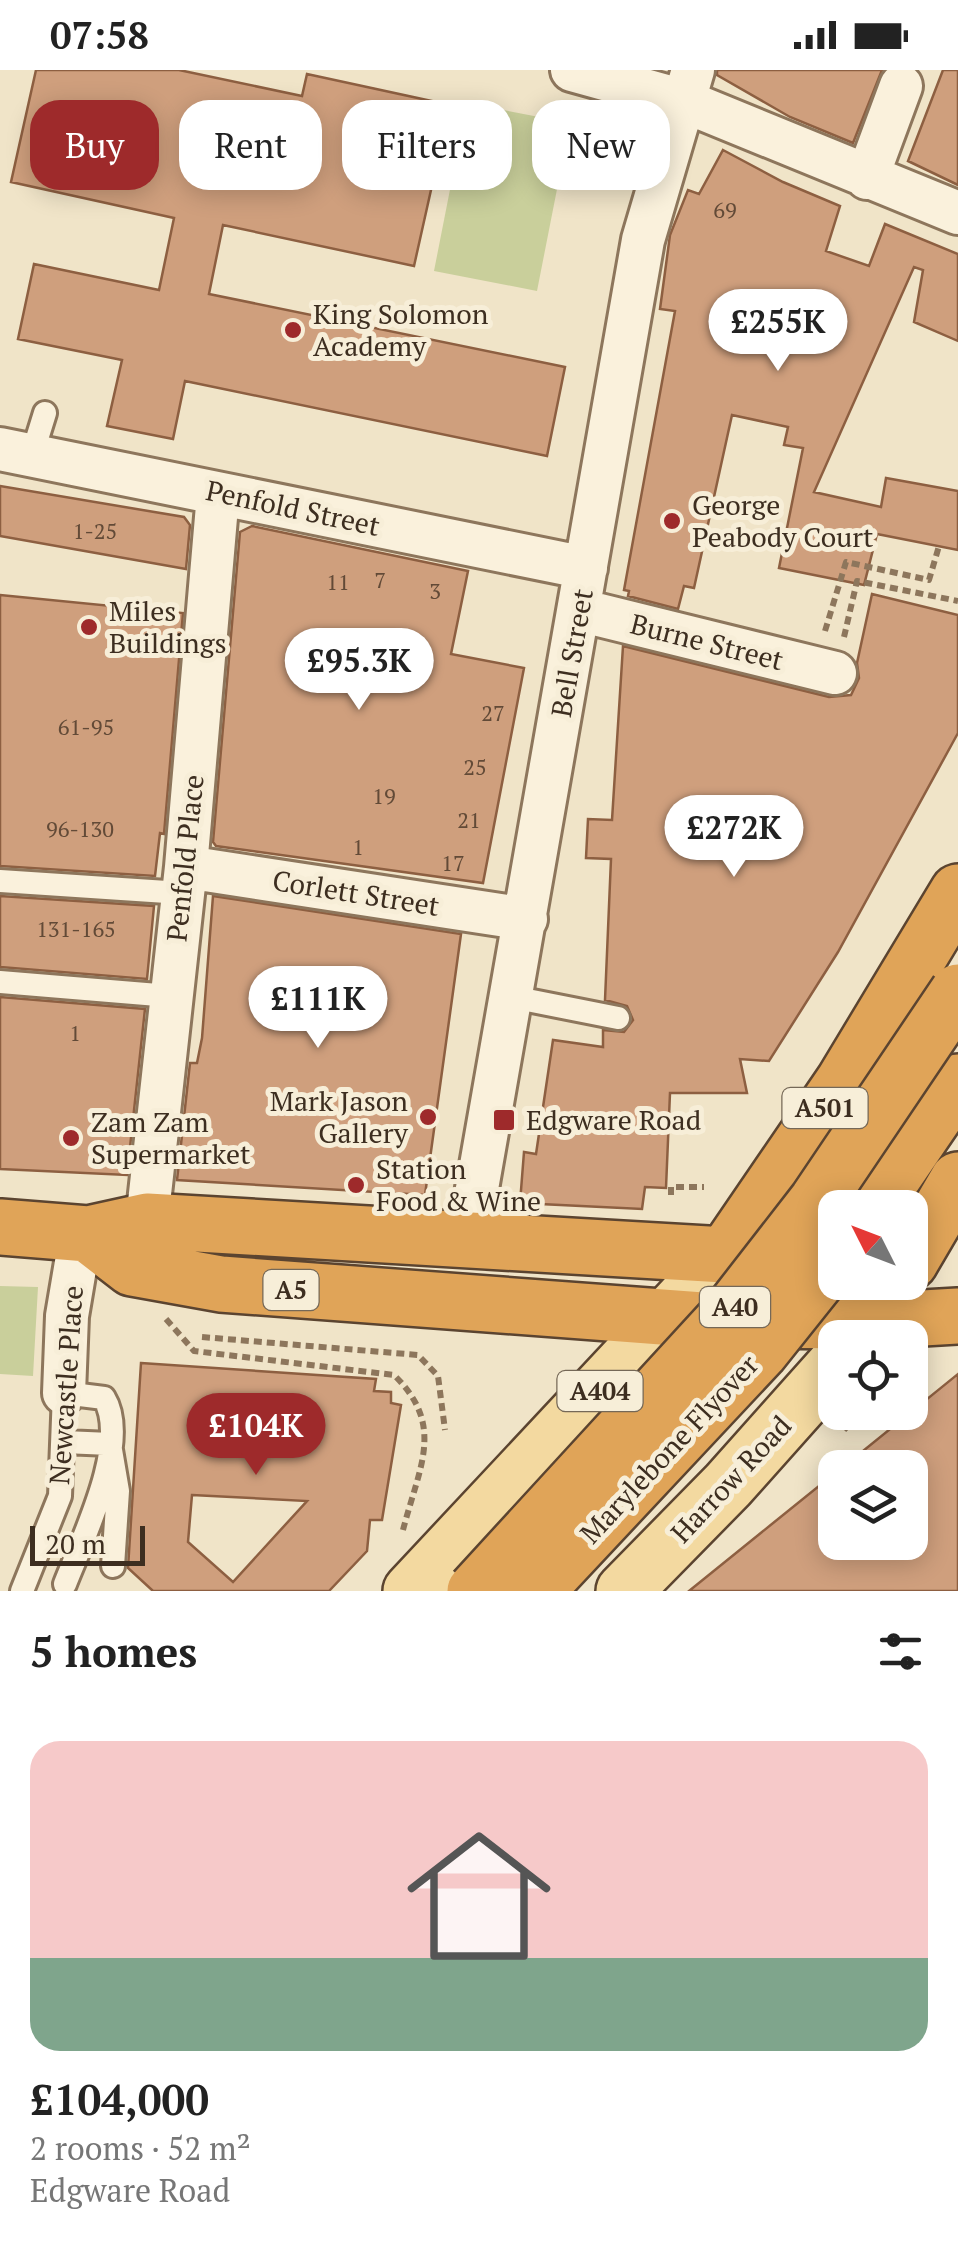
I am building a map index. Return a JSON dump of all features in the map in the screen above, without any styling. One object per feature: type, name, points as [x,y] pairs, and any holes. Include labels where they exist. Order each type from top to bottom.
[{"type":"highway","name":"A501","points":[[725,1254],[844,1080],[958,892]]},
{"type":"highway","name":"Marylebone Flyover","points":[[474,1591],[730,1313],[816,1201],[958,992]]},
{"type":"highway","points":[[884,1190],[958,1082]]},
{"type":"highway","points":[[928,1233],[958,1180]]},
{"type":"highway","name":"A5","points":[[0,1227],[84,1233],[147,1222],[469,1230],[725,1254],[818,1254]]},
{"type":"highway","name":"A5","points":[[84,1233],[132,1268],[221,1284],[506,1308],[671,1314],[702,1320],[818,1296]]},
{"type":"highway","name":"Marylebone Flyover","points":[[536,1591],[760,1352],[818,1276]]},
{"type":"highway","name":"A5","points":[[928,1295],[958,1316]]},
{"type":"main road","name":"A404","points":[[410,1591],[725,1254]]},
{"type":"main road","name":"Harrow Road","points":[[624,1591],[728,1485],[818,1384]]},
{"type":"street","points":[[572,70],[688,86],[868,178],[958,213]]},
{"type":"street","name":"Bell Street","points":[[469,1230],[643,240],[688,86]]},
{"type":"street","points":[[868,178],[901,86]]},
{"type":"street","name":"Penfold Street","points":[[16,452],[586,568]]},
{"type":"street","name":"Penfold Place","points":[[147,1222],[184,880],[218,494]]},
{"type":"street","name":"Burne Street","points":[[579,610],[830,663]]},
{"type":"street","name":"Corlett Street","points":[[184,880],[526,918]]},
{"type":"street","name":"Newcastle Place","points":[[64,1394],[67,1316],[84,1233]]},
{"type":"lane","points":[[16,452],[45,414]]},
{"type":"lane","points":[[0,881],[184,880]]},
{"type":"lane","points":[[0,982],[170,996]]},
{"type":"lane","points":[[512,997],[618,1018]]},
{"type":"lane","points":[[64,1394],[104,1398],[112,1417],[102,1488],[65,1584]]},
{"type":"lane","name":"Newcastle Place","points":[[22,1591],[60,1496],[64,1394]]},
{"type":"lane","points":[[64,1442],[110,1444]]},
{"type":"lane","points":[[110,1444],[118,1492],[113,1566]]},
{"type":"path","points":[[830,663],[846,562],[929,580],[938,546]]},
{"type":"path","points":[[830,663],[857,581],[958,601]]},
{"type":"path","points":[[672,1196],[672,1187],[704,1187]]},
{"type":"path","points":[[175,1334],[194,1351],[394,1374],[416,1396],[426,1421],[402,1536]]},
{"type":"path","points":[[202,1337],[412,1354],[425,1359],[438,1376],[446,1430]]},
{"type":"path","points":[[438,1376],[448,1374]]},
{"type":"path","points":[[841,1433],[844,1430]]},
{"type":"green space","points":[[512,112],[532,116],[532,190],[557,190],[537,291],[434,271],[450,190],[512,190]]},
{"type":"green space","points":[[0,1286],[38,1287],[33,1376],[0,1374]]},
{"type":"building","points":[[36,70],[179,70],[302,96],[307,74],[427,100],[342,100],[342,190],[431,190],[414,266],[223,225],[209,294],[565,367],[547,456],[185,381],[173,439],[107,426],[122,360],[18,339],[34,264],[159,290],[174,218],[47,190],[159,190],[159,100],[30,100],[30,186],[11,182]]},
{"type":"building","points":[[717,70],[882,70],[853,143],[790,117],[717,75]]},
{"type":"building","points":[[943,70],[958,70],[958,185],[908,161]]},
{"type":"building","points":[[723,150],[840,206],[826,251],[869,266],[885,224],[958,254],[958,341],[914,322],[923,270],[914,267],[814,492],[881,507],[886,478],[958,491],[958,550],[877,534],[864,585],[779,568],[803,448],[784,445],[788,427],[732,415],[694,588],[684,586],[678,609],[628,596],[629,591],[624,590],[675,311],[660,309],[670,235],[688,190],[699,194]]},
{"type":"building","name":"Miles Buildings","points":[[0,486],[184,517],[190,525],[186,569],[0,536]]},
{"type":"building","points":[[252,526],[468,571],[451,654],[524,668],[483,883],[216,846],[213,842],[240,532]]},
{"type":"building","points":[[872,594],[958,615],[958,733],[838,952],[769,1061],[740,1059],[747,1093],[670,1093],[666,1188],[645,1187],[642,1209],[520,1203],[524,1152],[536,1154],[553,1040],[603,1047],[603,1030],[624,1032],[633,1020],[627,1006],[605,1000],[611,859],[586,858],[588,819],[612,820],[623,646],[829,697],[851,695],[859,678],[857,663]]},
{"type":"building","points":[[0,595],[183,613],[164,834],[160,833],[155,876],[0,866]]},
{"type":"building","points":[[0,896],[154,906],[147,979],[0,967]]},
{"type":"building","points":[[213,896],[461,934],[425,1195],[177,1180],[190,1063],[197,1063],[202,1038]]},
{"type":"building","points":[[0,997],[145,1009],[127,1175],[0,1169]]},
{"type":"building","points":[[141,1363],[376,1379],[374,1391],[391,1392],[391,1403],[401,1405],[382,1520],[370,1520],[367,1551],[329,1591],[153,1591],[128,1568]],"holes":[[[192,1495],[307,1501],[233,1582],[188,1542]]]},
{"type":"building","points":[[958,1374],[958,1591],[689,1591],[818,1487],[818,1560],[928,1560],[928,1450],[864,1450],[889,1430],[928,1430],[928,1398]]},
{"type":"place","name":"King Solomon Academy","points":[[293,330]]},
{"type":"place","name":"George Peabody Court","points":[[672,521]]},
{"type":"place","name":"Miles Buildings","points":[[89,627]]},
{"type":"place","name":"Mark Jason Gallery","points":[[428,1117]]},
{"type":"place","name":"Edgware Road","points":[[504,1120]]},
{"type":"place","name":"Zam Zam Supermarket","points":[[71,1138]]},
{"type":"place","name":"Station Food & Wine","points":[[356,1185]]}]
